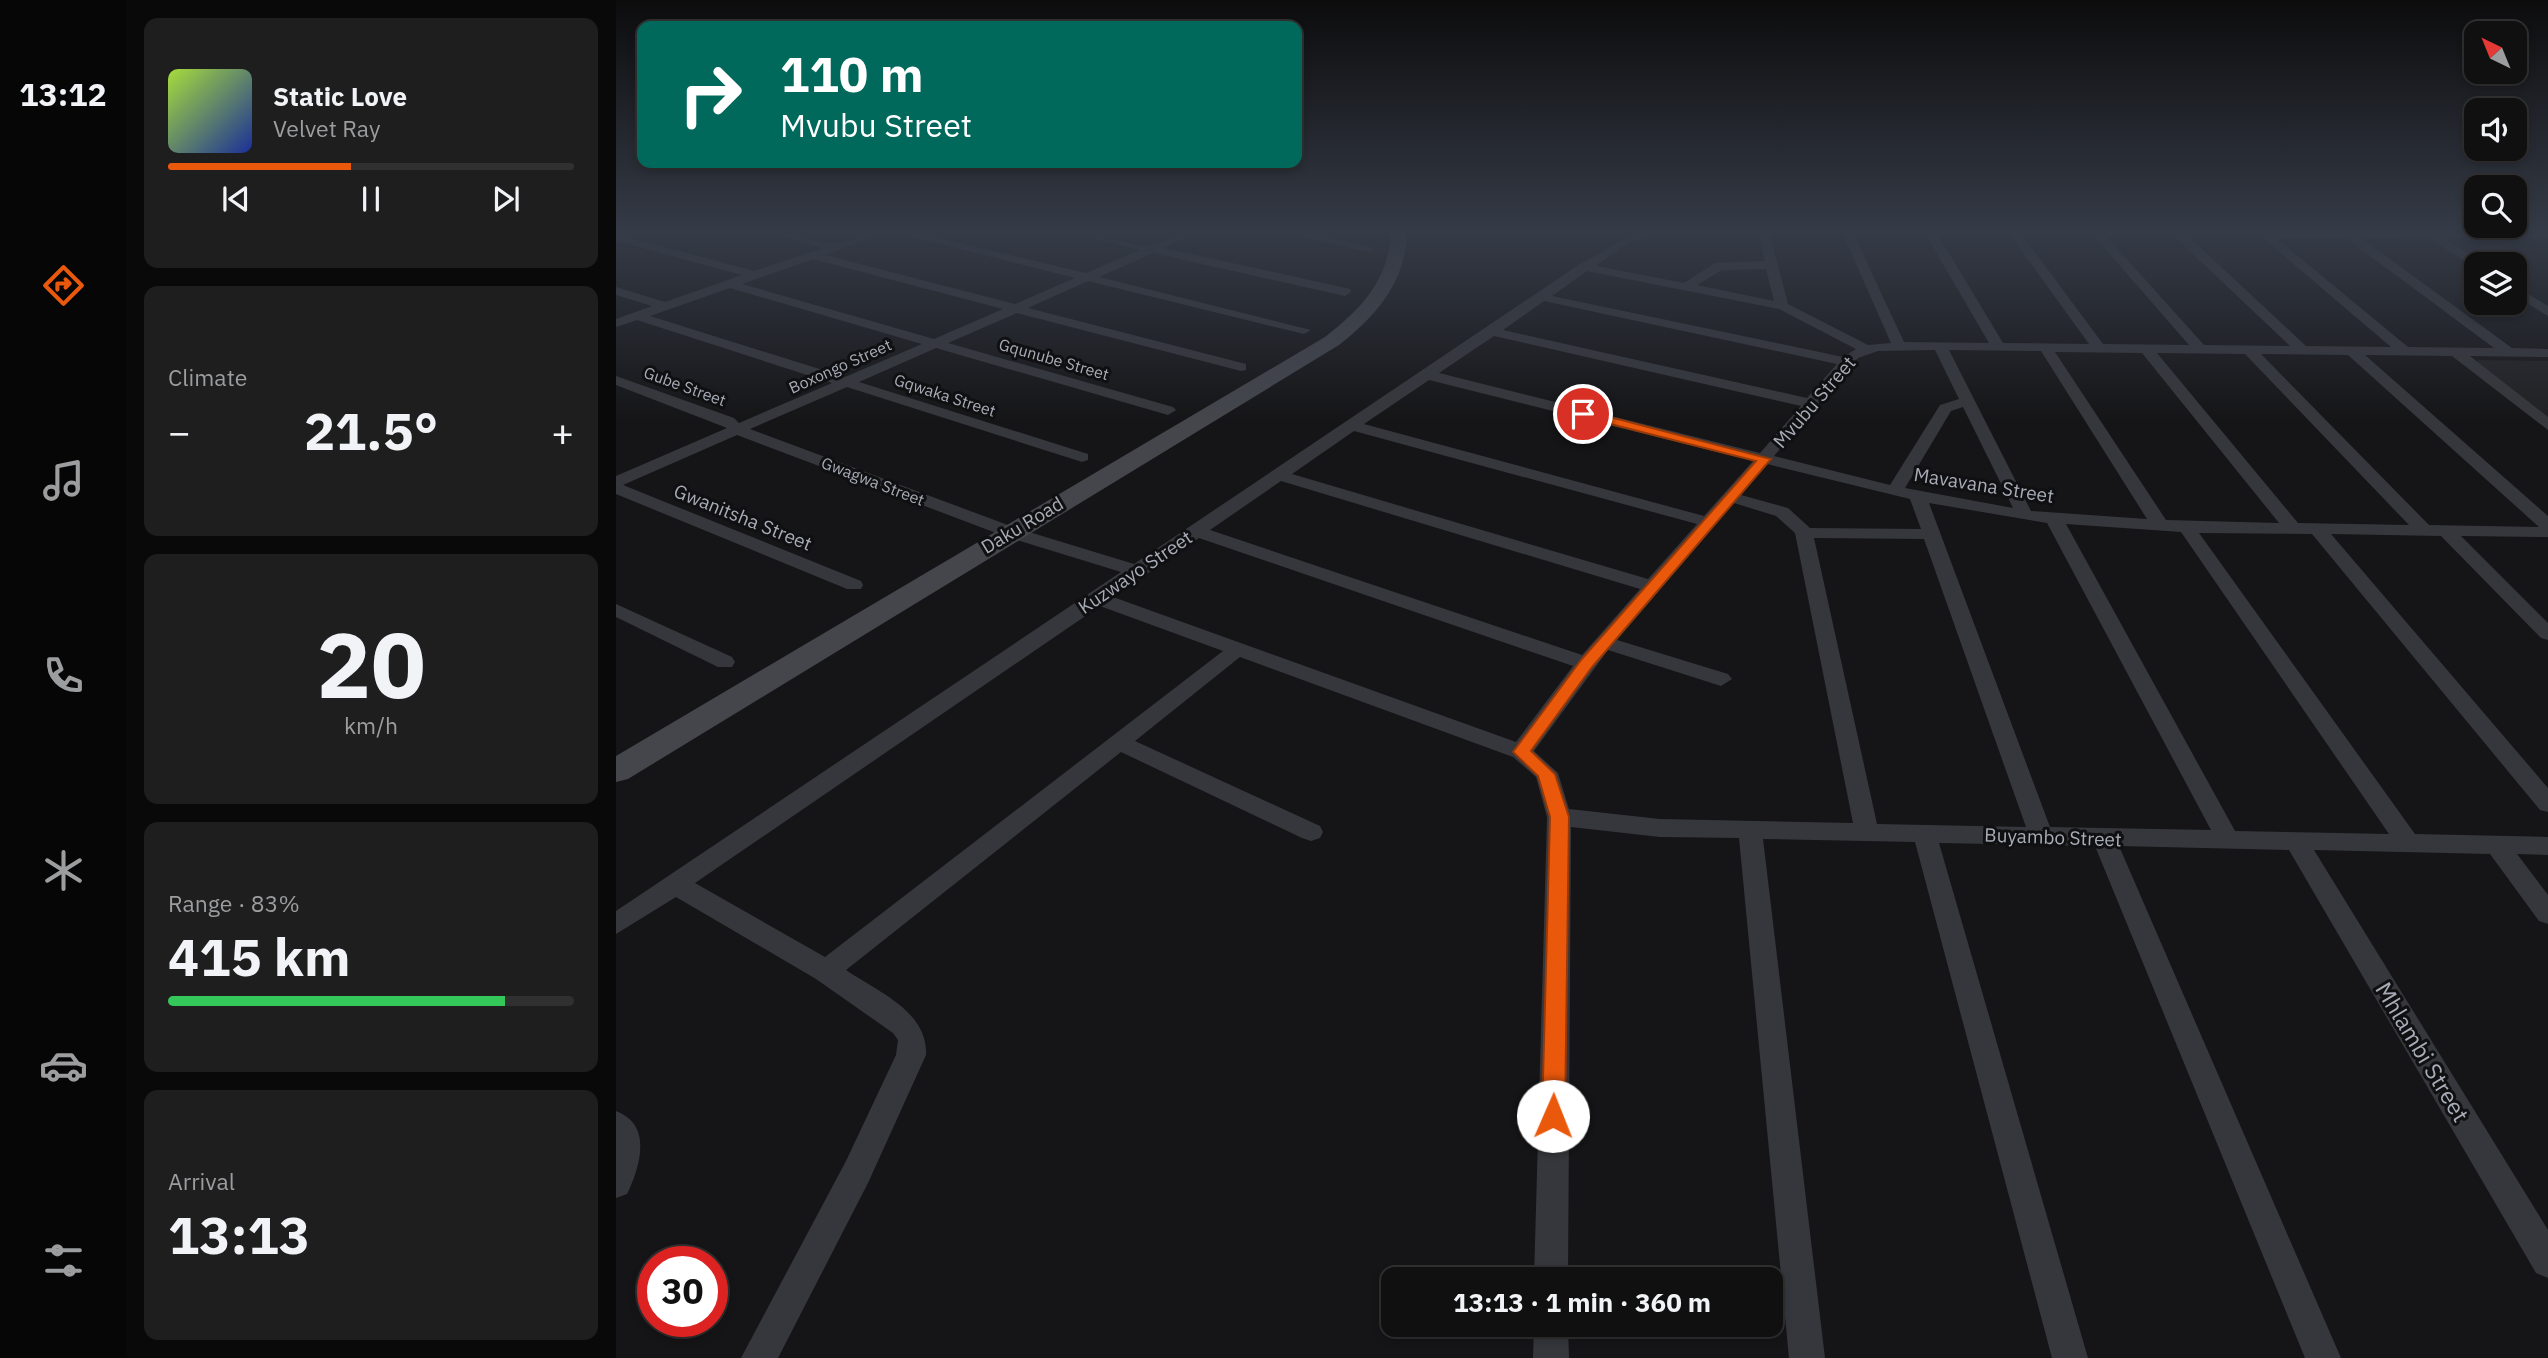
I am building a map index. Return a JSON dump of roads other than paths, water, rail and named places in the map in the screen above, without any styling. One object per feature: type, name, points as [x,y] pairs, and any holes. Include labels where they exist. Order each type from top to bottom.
[{"type":"main road","name":"Daku Road","points":[[616,771],[1332,341],[1382,294]]},
{"type":"street","points":[[627,294],[666,306]]},
{"type":"street","points":[[616,323],[699,294]]},
{"type":"street","name":"Gqunube Street","points":[[765,294],[1168,410]]},
{"type":"street","points":[[959,294],[1241,367]]},
{"type":"street","name":"Boxongo Street","points":[[616,482],[1048,294]]},
{"type":"street","points":[[1159,294],[1304,330]]},
{"type":"street","name":"Kuzwayo Street","points":[[616,924],[1545,294]]},
{"type":"street","points":[[1723,294],[1799,312],[1856,356]]},
{"type":"street","points":[[1779,294],[1782,306]]},
{"type":"street","points":[[1876,294],[1899,346]]},
{"type":"street","points":[[1967,294],[1999,347]]},
{"type":"street","points":[[2060,294],[2100,349]]},
{"type":"street","points":[[2153,294],[2201,350]]},
{"type":"street","points":[[2243,294],[2303,351]]},
{"type":"street","points":[[2333,294],[2404,351]]},
{"type":"street","points":[[2433,294],[2508,352]]},
{"type":"street","points":[[1541,297],[1856,356],[1899,346],[2548,353]]},
{"type":"street","points":[[2527,298],[2548,312]]},
{"type":"street","name":"Gqwaka Street","points":[[637,316],[1082,457]]},
{"type":"street","points":[[1491,331],[1813,404]]},
{"type":"street","points":[[1940,346],[2025,516]]},
{"type":"street","points":[[2046,349],[2160,525]]},
{"type":"street","points":[[2146,349],[2292,527]]},
{"type":"street","points":[[2250,351],[2423,529]]},
{"type":"street","points":[[2353,352],[2548,525]]},
{"type":"street","points":[[2456,352],[2548,425]]},
{"type":"street","name":"Mvubu Street","points":[[1521,752],[1586,663],[1651,586],[1856,356]]},
{"type":"street","name":"Mavavana Street","points":[[1427,375],[1895,491],[2025,516],[2186,527],[2548,532]]},
{"type":"street","name":"Gube Street","points":[[616,380],[729,421],[737,430]]},
{"type":"street","points":[[1895,491],[1945,408],[1968,401]]},
{"type":"street","points":[[1352,426],[1708,522]]},
{"type":"street","name":"Gwagwa Street","points":[[737,430],[1010,532],[1137,570]]},
{"type":"street","points":[[616,467],[634,474]]},
{"type":"street","points":[[1278,475],[1651,586]]},
{"type":"street","name":"Gwanitsha Street","points":[[616,488],[854,585]]},
{"type":"street","points":[[1918,496],[1929,534],[2042,835]]},
{"type":"street","points":[[1730,497],[1787,514],[1796,519],[1804,533],[1867,833]]},
{"type":"street","points":[[2054,519],[2228,840]]},
{"type":"street","points":[[2186,527],[2408,843]]},
{"type":"street","points":[[2316,528],[2548,804]]},
{"type":"street","points":[[2445,530],[2548,634]]},
{"type":"street","points":[[1195,531],[1586,663]]},
{"type":"street","points":[[1804,533],[1929,534]]},
{"type":"street","points":[[1097,597],[1521,752],[1546,774],[1559,817],[1551,1267]]},
{"type":"street","points":[[616,610],[725,662]]},
{"type":"street","points":[[1604,642],[1721,679]]},
{"type":"street","points":[[826,971],[1238,649]]},
{"type":"street","points":[[1120,743],[1311,832]]},
{"type":"street","name":"Buyambo Street","points":[[1559,817],[1660,828],[2548,846]]},
{"type":"street","points":[[1750,830],[1807,1358]]},
{"type":"street","points":[[1925,835],[2070,1358]]},
{"type":"street","points":[[2104,839],[2323,1358]]},
{"type":"street","name":"Mhlambi Street","points":[[2297,843],[2548,1261]]},
{"type":"street","points":[[2498,847],[2548,914]]},
{"type":"street","points":[[675,884],[826,971],[903,1024],[912,1039],[911,1055],[858,1172],[760,1358]]},
{"type":"street","points":[[616,1125],[624,1133],[628,1148],[616,1183]]},
{"type":"street","points":[[1551,1337],[1551,1358]]}]
